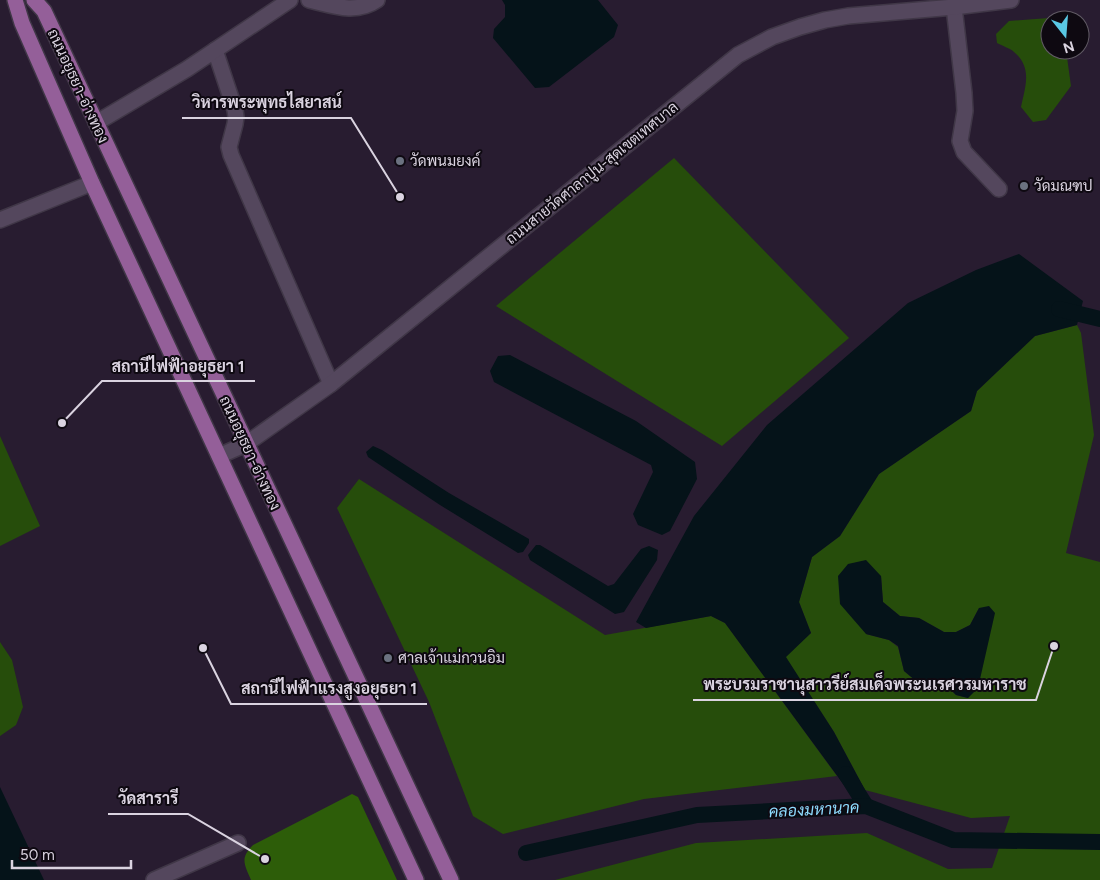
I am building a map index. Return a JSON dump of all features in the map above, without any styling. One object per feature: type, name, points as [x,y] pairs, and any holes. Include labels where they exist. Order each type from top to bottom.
[{"type":"main road","name":"ถนนอยุธยา-อ่างทอง","points":[[15,0],[22,23],[92,182],[416,880]]},
{"type":"main road","name":"ถนนอยุธยา-อ่างทอง","points":[[34,0],[44,12],[450,880]]},
{"type":"street","points":[[96,123],[187,69],[290,0]]},
{"type":"street","points":[[309,0],[347,9],[361,8],[376,0]]},
{"type":"street","name":"ถนนสายวัดศาลาปูน-สุดเขตเทศบาล","points":[[219,456],[246,444],[331,384],[738,55],[800,26],[825,20],[848,16],[1011,0]]},
{"type":"street","points":[[954,7],[965,111],[960,141],[961,146],[964,152],[999,189]]},
{"type":"street","points":[[215,50],[235,110],[235,124],[229,147],[231,155],[331,384]]},
{"type":"street","points":[[0,220],[92,182]]},
{"type":"street","points":[[154,880],[238,843]]},
{"type":"green space","points":[[1040,19],[1040,60],[1067,60],[1071,86],[1046,120],[1033,122],[1021,107],[1026,85],[1024,65],[1020,58],[1012,51],[997,43],[996,34],[1009,21]]},
{"type":"green space","points":[[674,158],[849,338],[722,446],[496,306]]},
{"type":"green space","points":[[1077,325],[1081,333],[1094,435],[1066,553],[1100,562],[1100,880],[555,880],[696,843],[867,833],[948,869],[992,868],[1010,816],[971,818],[865,790],[834,732],[785,657],[811,633],[799,602],[812,557],[840,536],[879,474],[971,411],[977,391],[1035,336]],"holes":[[[881,576],[883,602],[900,616],[919,618],[944,632],[956,632],[970,625],[979,608],[968,698],[956,695],[942,681],[916,681],[904,671],[898,647],[889,640],[866,634]]]},
{"type":"green space","points":[[0,436],[40,526],[0,546]]},
{"type":"green space","points":[[359,479],[605,635],[711,616],[725,623],[837,776],[644,799],[503,834],[473,816],[429,702],[337,508]]},
{"type":"green space","points":[[0,642],[12,660],[23,707],[16,725],[0,736]]},
{"type":"green space","points":[[352,794],[358,797],[397,880],[251,880],[244,861],[246,854],[253,845]]},
{"type":"shaded area","points":[[502,0],[598,0],[618,25],[614,37],[549,87],[535,88],[493,38],[494,29],[505,17],[505,5]]},
{"type":"shaded area","points":[[1019,254],[1083,301],[1077,325],[1035,336],[977,391],[971,411],[879,474],[840,536],[812,557],[799,602],[811,633],[786,657],[834,732],[865,790],[852,796],[725,623],[711,616],[646,628],[636,622],[694,516],[767,425],[908,303],[976,270]]},
{"type":"shaded area","points":[[510,355],[636,421],[695,462],[697,479],[670,531],[662,535],[638,525],[633,514],[653,472],[651,465],[494,382],[490,371],[498,356]]},
{"type":"shaded area","points":[[373,446],[529,539],[529,543],[523,552],[518,553],[440,505],[368,457],[366,452]]},
{"type":"shaded area","points":[[536,545],[540,545],[608,586],[614,584],[641,549],[649,546],[658,550],[657,560],[624,612],[615,614],[530,560],[528,555]]},
{"type":"shaded area","points":[[866,560],[881,576],[883,602],[900,616],[919,618],[944,632],[956,632],[970,625],[979,608],[989,606],[995,613],[978,688],[968,698],[956,695],[942,681],[916,681],[904,671],[898,646],[889,640],[866,634],[840,604],[838,576],[848,564]]},
{"type":"shaded area","points":[[0,787],[44,880],[0,880]]},
{"type":"waterway","points":[[1059,309],[1100,319]]},
{"type":"waterway","points":[[846,774],[866,806]]},
{"type":"waterway","name":"คลองมหานาค","points":[[526,853],[697,815],[866,806],[953,840],[1100,842]]},
{"type":"place","name":"วัดพนมยงค์","points":[[400,161]]},
{"type":"place","name":"วัดมณฑป","points":[[1024,186]]},
{"type":"place","name":"วิหารพระพุทธไสยาสน์","points":[[400,197]]},
{"type":"place","name":"สถานีไฟฟ้าอยุธยา 1","points":[[62,423]]},
{"type":"place","name":"พระบรมราชานุสาวรีย์สมเด็จพระนเรศวรมหาราช","points":[[1054,646]]},
{"type":"place","name":"สถานีไฟฟ้าแรงสูงอยุธยา 1","points":[[203,648]]},
{"type":"place","name":"ศาลเจ้าแม่กวนอิม","points":[[388,658]]},
{"type":"place","name":"วัดสารารี","points":[[265,859]]}]
